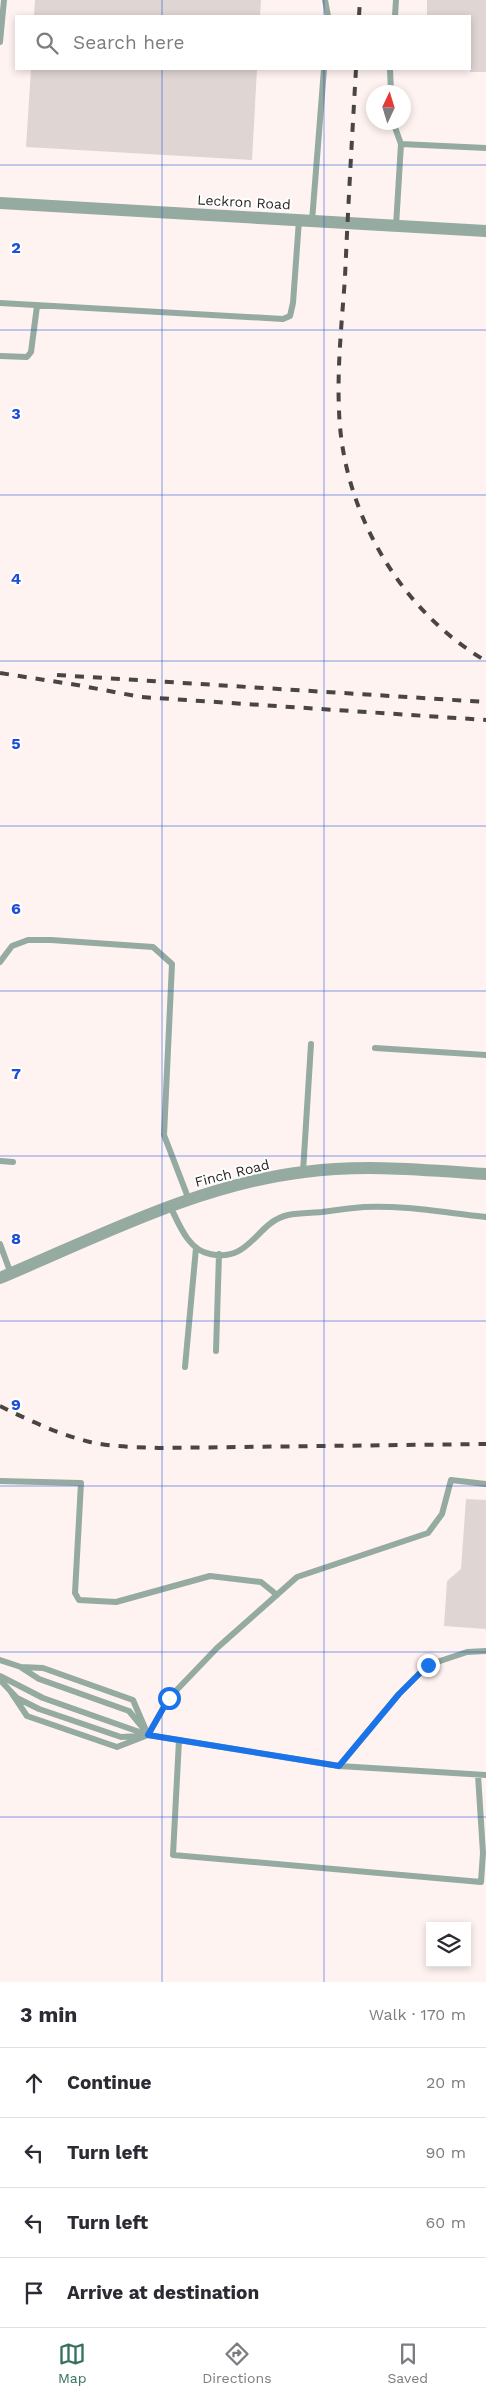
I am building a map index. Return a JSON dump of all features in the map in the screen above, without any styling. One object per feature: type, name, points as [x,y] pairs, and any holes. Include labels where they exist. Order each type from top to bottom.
[{"type":"street","name":"Leckron Road","points":[[0,203],[486,231]]},
{"type":"street","name":"Finch Road","points":[[5,1276],[170,1206],[256,1180],[304,1172],[392,1168],[486,1174]]},
{"type":"lane","points":[[0,42],[4,0]]},
{"type":"lane","points":[[325,0],[328,15]]},
{"type":"lane","points":[[394,15],[396,0]]},
{"type":"lane","points":[[0,304],[283,319],[290,316],[306,220],[324,70]]},
{"type":"lane","points":[[390,70],[391,85]]},
{"type":"lane","points":[[396,130],[401,144],[396,226]]},
{"type":"lane","points":[[401,144],[486,148]]},
{"type":"lane","points":[[0,356],[27,357],[31,352],[37,306]]},
{"type":"lane","points":[[0,962],[12,946],[28,940],[51,940],[154,947],[172,964],[164,1135],[189,1200]]},
{"type":"lane","points":[[304,1172],[311,1044]]},
{"type":"lane","points":[[375,1048],[486,1055]]},
{"type":"lane","points":[[0,1161],[13,1162]]},
{"type":"lane","points":[[170,1206],[182,1231],[196,1248],[210,1254],[231,1254],[248,1247],[269,1223],[287,1215],[365,1207],[420,1210],[486,1217]]},
{"type":"lane","points":[[0,1244],[5,1276]]},
{"type":"lane","points":[[185,1368],[196,1248]]},
{"type":"lane","points":[[216,1351],[219,1254]]},
{"type":"lane","points":[[11,1692],[27,1716],[117,1747],[148,1735],[169,1698],[216,1648],[297,1577],[428,1532],[442,1514],[451,1480],[486,1484]]},
{"type":"lane","points":[[0,1481],[81,1483],[75,1593],[79,1600],[116,1602],[210,1576],[261,1582],[277,1595]]},
{"type":"lane","points":[[339,1766],[399,1694],[428,1665],[467,1652],[486,1651]]},
{"type":"lane","points":[[0,1660],[21,1667],[40,1679],[129,1711],[148,1735]]},
{"type":"lane","points":[[21,1667],[43,1668],[133,1700],[148,1735]]},
{"type":"lane","points":[[0,1676],[42,1698],[148,1735],[339,1766],[486,1775]]},
{"type":"lane","points":[[0,1680],[23,1702],[39,1709],[120,1737],[148,1735]]},
{"type":"lane","points":[[179,1740],[173,1855],[481,1882],[483,1853],[478,1775]]},
{"type":"building","points":[[35,0],[261,0],[260,15],[34,15]]},
{"type":"building","points":[[427,0],[486,0],[486,72],[470,72],[471,15],[427,15]]},
{"type":"building","points":[[31,70],[257,70],[252,160],[26,147]]},
{"type":"building","points":[[466,1499],[486,1500],[486,1629],[444,1626],[447,1581],[461,1569]]},
{"type":"railway","points":[[359,15],[360,0]]},
{"type":"railway","points":[[356,70],[339,360],[339,410],[343,447],[351,484],[364,520],[381,554],[402,586],[427,614],[455,640],[486,661]]},
{"type":"railway","points":[[0,673],[141,697],[486,720]]},
{"type":"railway","points":[[57,675],[486,702]]},
{"type":"railway","points":[[0,1406],[66,1435],[98,1444],[116,1446],[159,1448],[486,1444]]},
{"type":"route","points":[[169,1698],[148,1735],[339,1766],[399,1694],[428,1665]]}]
